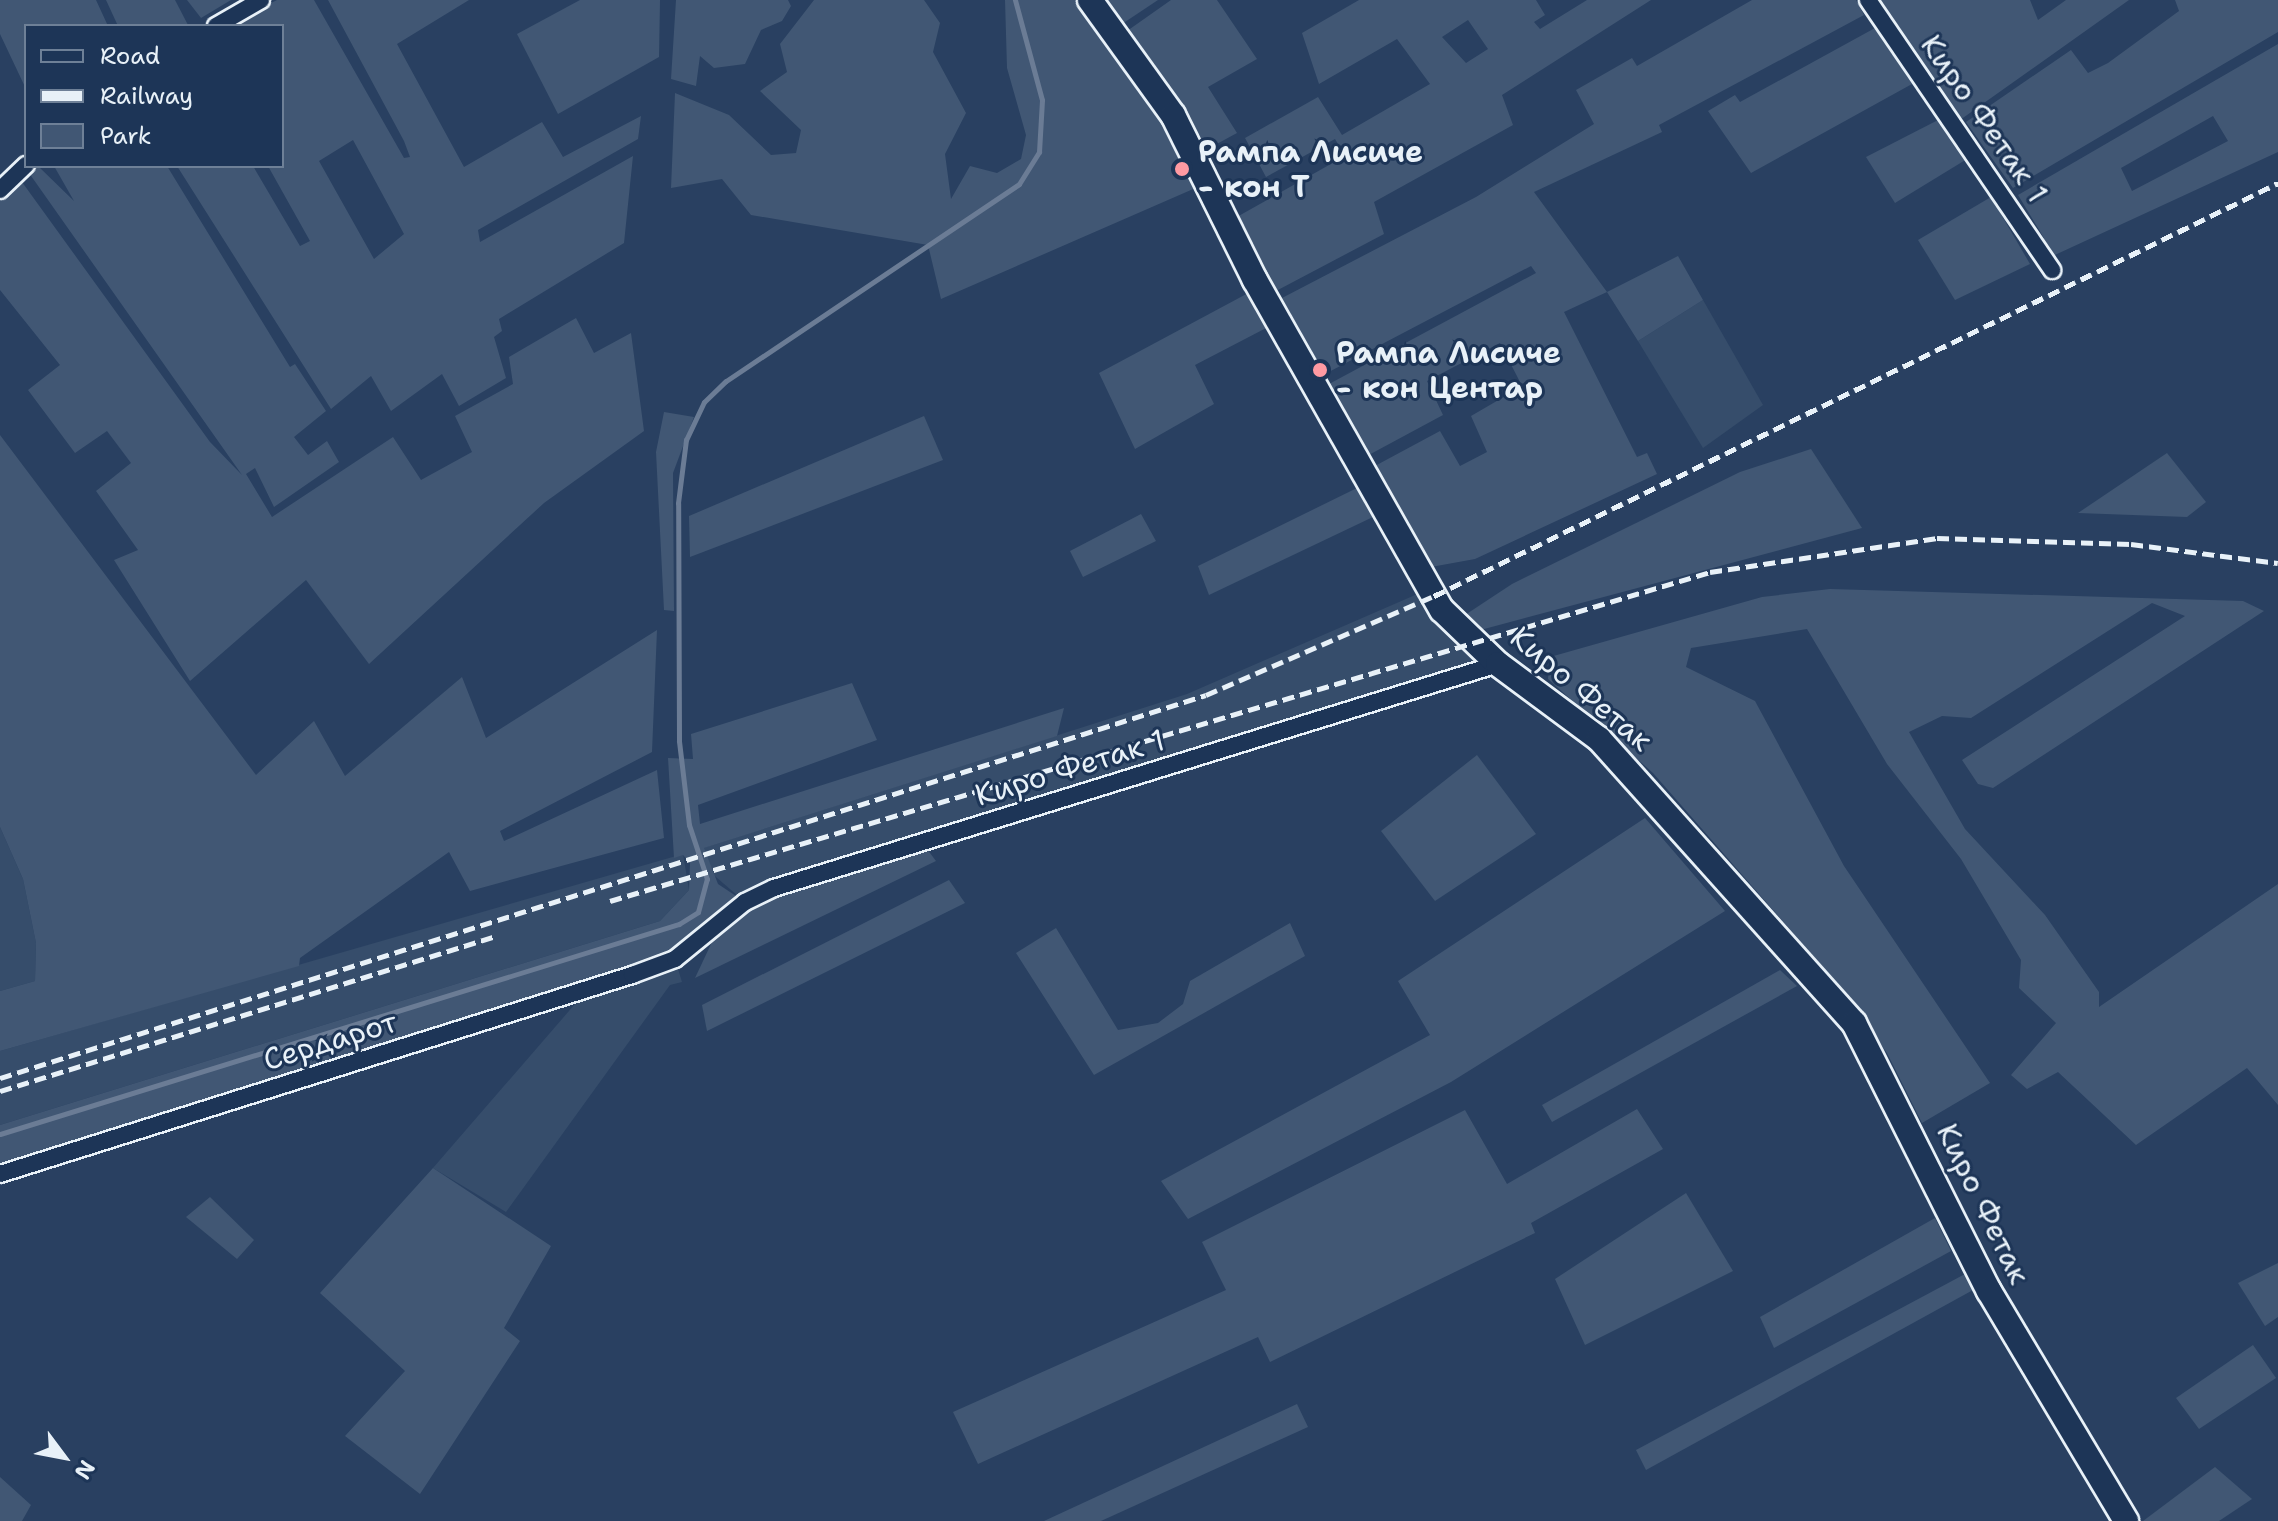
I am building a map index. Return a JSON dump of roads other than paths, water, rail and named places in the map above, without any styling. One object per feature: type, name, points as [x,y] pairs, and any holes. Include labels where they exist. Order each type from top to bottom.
[{"type":"main road","name":"Киро Фетак","points":[[1090,0],[1173,115],[1255,280],[1442,610],[1498,664],[1599,739],[1854,1023],[1989,1291],[2126,1521]]},
{"type":"street","points":[[219,24],[261,0]]},
{"type":"street","name":"Киро Фетак 1","points":[[1868,0],[2052,270]]},
{"type":"street","points":[[0,190],[24,167]]},
{"type":"street","points":[[1472,675],[1477,644]]},
{"type":"street","name":"Киро Фетак 1","points":[[675,959],[745,902],[774,888],[1472,675],[1498,664]]},
{"type":"street","name":"Сердарот","points":[[0,1174],[675,959]]},
{"type":"waterway","points":[[0,1134],[679,924],[698,912],[707,879],[689,825],[679,741],[678,503],[686,440],[704,402],[726,381],[1019,184],[1039,152],[1042,100],[1015,0]]},
{"type":"railway","points":[[0,1078],[1206,695],[1434,596],[2278,183]]},
{"type":"railway","points":[[610,901],[1710,572],[1937,538],[2131,544],[2278,563]]},
{"type":"railway","points":[[0,1091],[496,936]]},
{"type":"place","name":"Рампа Лисиче - кон Т","points":[[1182,169]]},
{"type":"place","name":"Рампа Лисиче - кон Центар","points":[[1320,370]]}]
